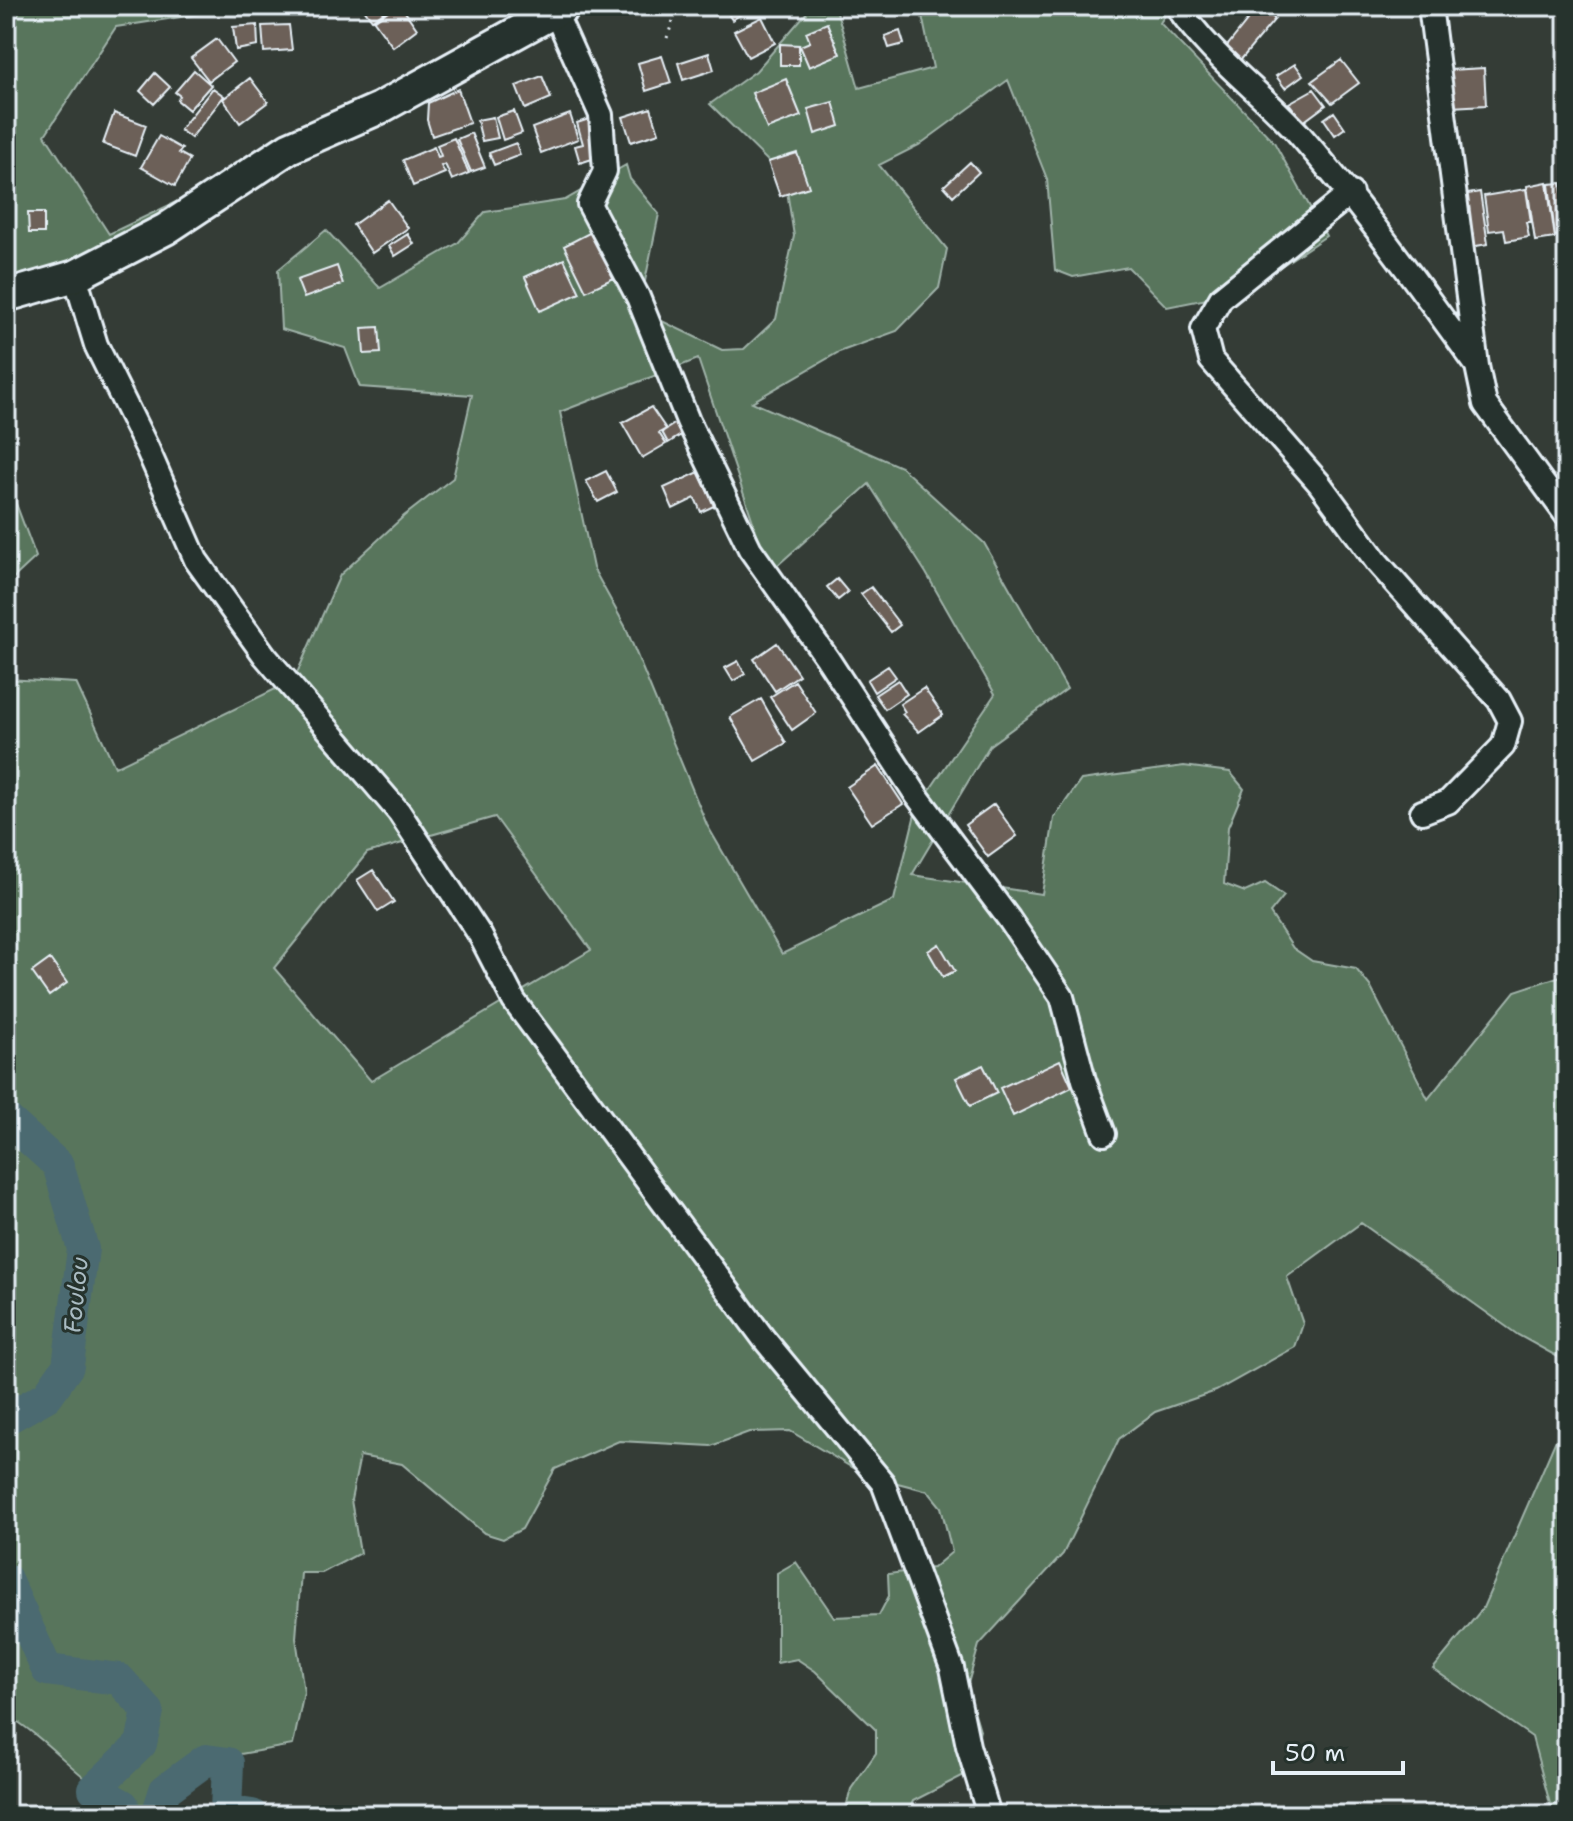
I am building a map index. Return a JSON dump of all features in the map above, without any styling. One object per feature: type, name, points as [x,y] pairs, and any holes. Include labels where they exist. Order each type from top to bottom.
[{"type":"street","points":[[1177,6],[1196,35],[1288,123],[1351,193],[1477,366]]},
{"type":"street","points":[[1430,6],[1477,366],[1485,404],[1567,516]]},
{"type":"street","points":[[6,296],[75,276],[166,229],[289,148],[380,108],[560,9],[601,115],[605,171],[589,204],[638,297],[688,421],[750,549],[827,658],[917,796],[1009,919],[1062,997],[1084,1080],[1104,1134]]},
{"type":"street","points":[[1351,193],[1221,298],[1203,329],[1211,360],[1319,483],[1377,562],[1499,700],[1510,721],[1503,746],[1448,802],[1422,812]]},
{"type":"street","points":[[75,276],[96,345],[147,448],[196,560],[265,656],[399,812],[480,935],[514,1001],[764,1339],[883,1483],[952,1668],[968,1746],[989,1815]]},
{"type":"path","points":[[667,38],[678,6]]},
{"type":"green space","points":[[6,6],[252,6],[116,27],[45,135],[109,234],[289,148],[6,296]]},
{"type":"green space","points":[[920,6],[1171,6],[1160,23],[1274,142],[1326,236],[1242,292],[1167,307],[1128,267],[1073,277],[1055,270],[1047,179],[1008,80],[919,145],[879,165],[947,249],[939,288],[897,331],[839,352],[752,402],[901,467],[984,543],[1067,689],[990,745],[912,875],[1042,894],[1054,818],[1081,780],[1184,766],[1230,772],[1244,789],[1228,827],[1224,884],[1245,892],[1265,883],[1284,896],[1270,913],[1293,948],[1312,961],[1356,969],[1370,986],[1428,1099],[1515,991],[1567,974],[1567,1362],[1518,1335],[1361,1223],[1287,1277],[1303,1324],[1295,1347],[1216,1391],[1155,1412],[1119,1439],[1063,1554],[979,1645],[967,1687],[980,1730],[970,1772],[913,1801],[907,1815],[844,1815],[851,1789],[876,1753],[876,1730],[815,1671],[797,1659],[777,1663],[777,1573],[796,1562],[834,1617],[879,1615],[889,1596],[888,1574],[933,1568],[952,1552],[941,1507],[928,1491],[863,1474],[790,1431],[749,1432],[711,1446],[619,1441],[555,1469],[522,1529],[503,1539],[484,1533],[402,1464],[360,1456],[351,1500],[360,1553],[322,1573],[301,1573],[296,1638],[304,1692],[293,1745],[206,1760],[165,1790],[157,1815],[124,1815],[123,1805],[92,1784],[6,1714],[6,679],[76,683],[115,767],[294,680],[340,575],[404,516],[453,478],[472,395],[360,387],[345,348],[281,329],[278,270],[326,230],[380,288],[458,243],[485,212],[565,200],[626,165],[630,179],[659,214],[639,310],[722,350],[744,349],[776,319],[794,236],[785,178],[710,104],[756,71],[808,11],[837,12],[859,88],[933,68]],"holes":[[[698,359],[770,572],[869,484],[926,573],[995,694],[916,810],[894,900],[782,954],[707,825],[625,626],[593,568],[560,412]],[[495,817],[591,950],[371,1081],[274,968],[367,853]]]},
{"type":"green space","points":[[6,477],[36,557],[6,585]]},
{"type":"green space","points":[[1558,1435],[1567,1442],[1567,1815],[1553,1815],[1532,1737],[1433,1669],[1483,1608]]},
{"type":"building","points":[[362,6],[382,6],[385,11],[372,20]]},
{"type":"building","points":[[395,6],[401,6],[417,29],[393,47],[374,21]]},
{"type":"building","points":[[723,6],[745,6],[748,10],[732,20]]},
{"type":"building","points":[[1259,6],[1275,19],[1239,62],[1224,50]]},
{"type":"building","points":[[762,17],[775,43],[748,57],[734,31]]},
{"type":"building","points":[[827,23],[840,54],[809,67],[800,46],[810,42],[806,32]]},
{"type":"building","points":[[257,25],[258,46],[236,50],[233,27]]},
{"type":"building","points":[[289,25],[292,50],[264,52],[262,26]]},
{"type":"building","points":[[900,31],[904,44],[889,48],[885,36]]},
{"type":"building","points":[[217,39],[234,62],[209,81],[191,58]]},
{"type":"building","points":[[780,44],[799,45],[799,65],[780,65]]},
{"type":"building","points":[[709,53],[714,70],[683,80],[678,63]]},
{"type":"building","points":[[662,56],[671,83],[646,91],[638,63]]},
{"type":"building","points":[[1341,60],[1359,83],[1332,103],[1312,81]]},
{"type":"building","points":[[1295,64],[1303,75],[1285,88],[1276,76]]},
{"type":"building","points":[[1484,68],[1486,105],[1451,107],[1449,70]]},
{"type":"building","points":[[194,70],[211,85],[189,110],[177,100],[180,96],[175,92]]},
{"type":"building","points":[[155,73],[170,87],[154,104],[140,91]]},
{"type":"building","points":[[542,76],[551,98],[525,109],[516,86]]},
{"type":"building","points":[[250,78],[268,102],[240,123],[223,99]]},
{"type":"building","points":[[786,79],[801,116],[767,129],[752,93]]},
{"type":"building","points":[[213,88],[224,96],[191,138],[180,130]]},
{"type":"building","points":[[458,89],[470,123],[432,136],[427,120],[428,103]]},
{"type":"building","points":[[1314,89],[1326,105],[1303,122],[1289,103]]},
{"type":"building","points":[[833,102],[840,126],[815,134],[808,109]]},
{"type":"building","points":[[651,108],[659,133],[631,142],[623,117]]},
{"type":"building","points":[[514,111],[522,133],[503,140],[496,117]]},
{"type":"building","points":[[1334,112],[1345,128],[1335,135],[1324,119]]},
{"type":"building","points":[[114,113],[146,125],[135,156],[103,144]]},
{"type":"building","points":[[570,114],[578,139],[541,153],[532,128]]},
{"type":"building","points":[[493,117],[498,138],[482,141],[477,120]]},
{"type":"building","points":[[592,118],[604,155],[580,163],[575,146],[583,144],[577,123]]},
{"type":"building","points":[[471,133],[485,167],[471,172],[457,139]]},
{"type":"building","points":[[159,136],[182,149],[179,153],[190,159],[175,186],[141,167]]},
{"type":"building","points":[[454,138],[469,173],[452,180],[445,164],[441,166],[445,173],[413,186],[403,160],[434,147],[438,157],[441,156],[437,145]]},
{"type":"building","points":[[516,143],[520,155],[494,165],[489,153]]},
{"type":"building","points":[[797,153],[809,187],[780,196],[768,162]]},
{"type":"building","points":[[970,162],[979,172],[953,196],[944,186]]},
{"type":"building","points":[[1547,182],[1555,238],[1535,241],[1527,186]]},
{"type":"building","points":[[1561,183],[1567,235],[1555,236],[1549,184]]},
{"type":"building","points":[[1526,189],[1531,222],[1526,222],[1529,237],[1506,241],[1504,229],[1489,231],[1484,196]]},
{"type":"building","points":[[1480,192],[1488,244],[1470,247],[1462,195]]},
{"type":"building","points":[[388,200],[408,228],[372,253],[353,225]]},
{"type":"building","points":[[28,213],[44,213],[44,233],[29,233]]},
{"type":"building","points":[[591,232],[614,278],[586,291],[564,246]]},
{"type":"building","points":[[408,234],[414,244],[395,256],[389,246]]},
{"type":"building","points":[[564,259],[580,293],[540,311],[525,277]]},
{"type":"building","points":[[337,266],[343,284],[304,298],[297,280]]},
{"type":"building","points":[[379,327],[381,353],[364,354],[362,328]]},
{"type":"building","points":[[651,407],[666,429],[659,433],[666,444],[642,458],[622,423]]},
{"type":"building","points":[[679,421],[686,432],[668,443],[662,432]]},
{"type":"building","points":[[606,471],[617,492],[598,502],[586,481]]},
{"type":"building","points":[[699,472],[714,506],[701,512],[695,498],[673,509],[664,488]]},
{"type":"building","points":[[837,579],[848,592],[838,600],[827,587]]},
{"type":"building","points":[[871,587],[900,625],[891,632],[861,594]]},
{"type":"building","points":[[777,643],[799,675],[775,691],[754,659]]},
{"type":"building","points":[[738,661],[745,674],[733,681],[725,668]]},
{"type":"building","points":[[888,666],[896,677],[874,692],[867,680]]},
{"type":"building","points":[[898,680],[907,694],[885,709],[875,695]]},
{"type":"building","points":[[795,681],[816,713],[792,730],[770,697]]},
{"type":"building","points":[[924,688],[943,715],[919,732],[902,714],[905,712],[900,704]]},
{"type":"building","points":[[761,699],[786,743],[755,761],[730,717]]},
{"type":"building","points":[[878,766],[903,804],[872,824],[847,787]]},
{"type":"building","points":[[994,804],[1017,836],[988,857],[965,825]]},
{"type":"building","points":[[373,870],[394,902],[378,912],[357,880]]},
{"type":"building","points":[[939,944],[955,971],[943,977],[928,951]]},
{"type":"building","points":[[50,959],[67,983],[49,996],[32,972]]},
{"type":"building","points":[[1060,1060],[1072,1087],[1013,1116],[1000,1088]]},
{"type":"building","points":[[983,1065],[997,1093],[970,1106],[956,1078]]},
{"type":"waterway","name":"Foulou","points":[[6,1118],[58,1165],[83,1249],[68,1366],[47,1396],[6,1419]]},
{"type":"waterway","name":"Foulou","points":[[6,1579],[47,1670],[119,1679],[148,1711],[141,1744],[94,1789],[123,1805],[124,1815]]},
{"type":"waterway","name":"Foulou","points":[[157,1815],[165,1790],[206,1760],[228,1763],[226,1811],[252,1815]]}]
